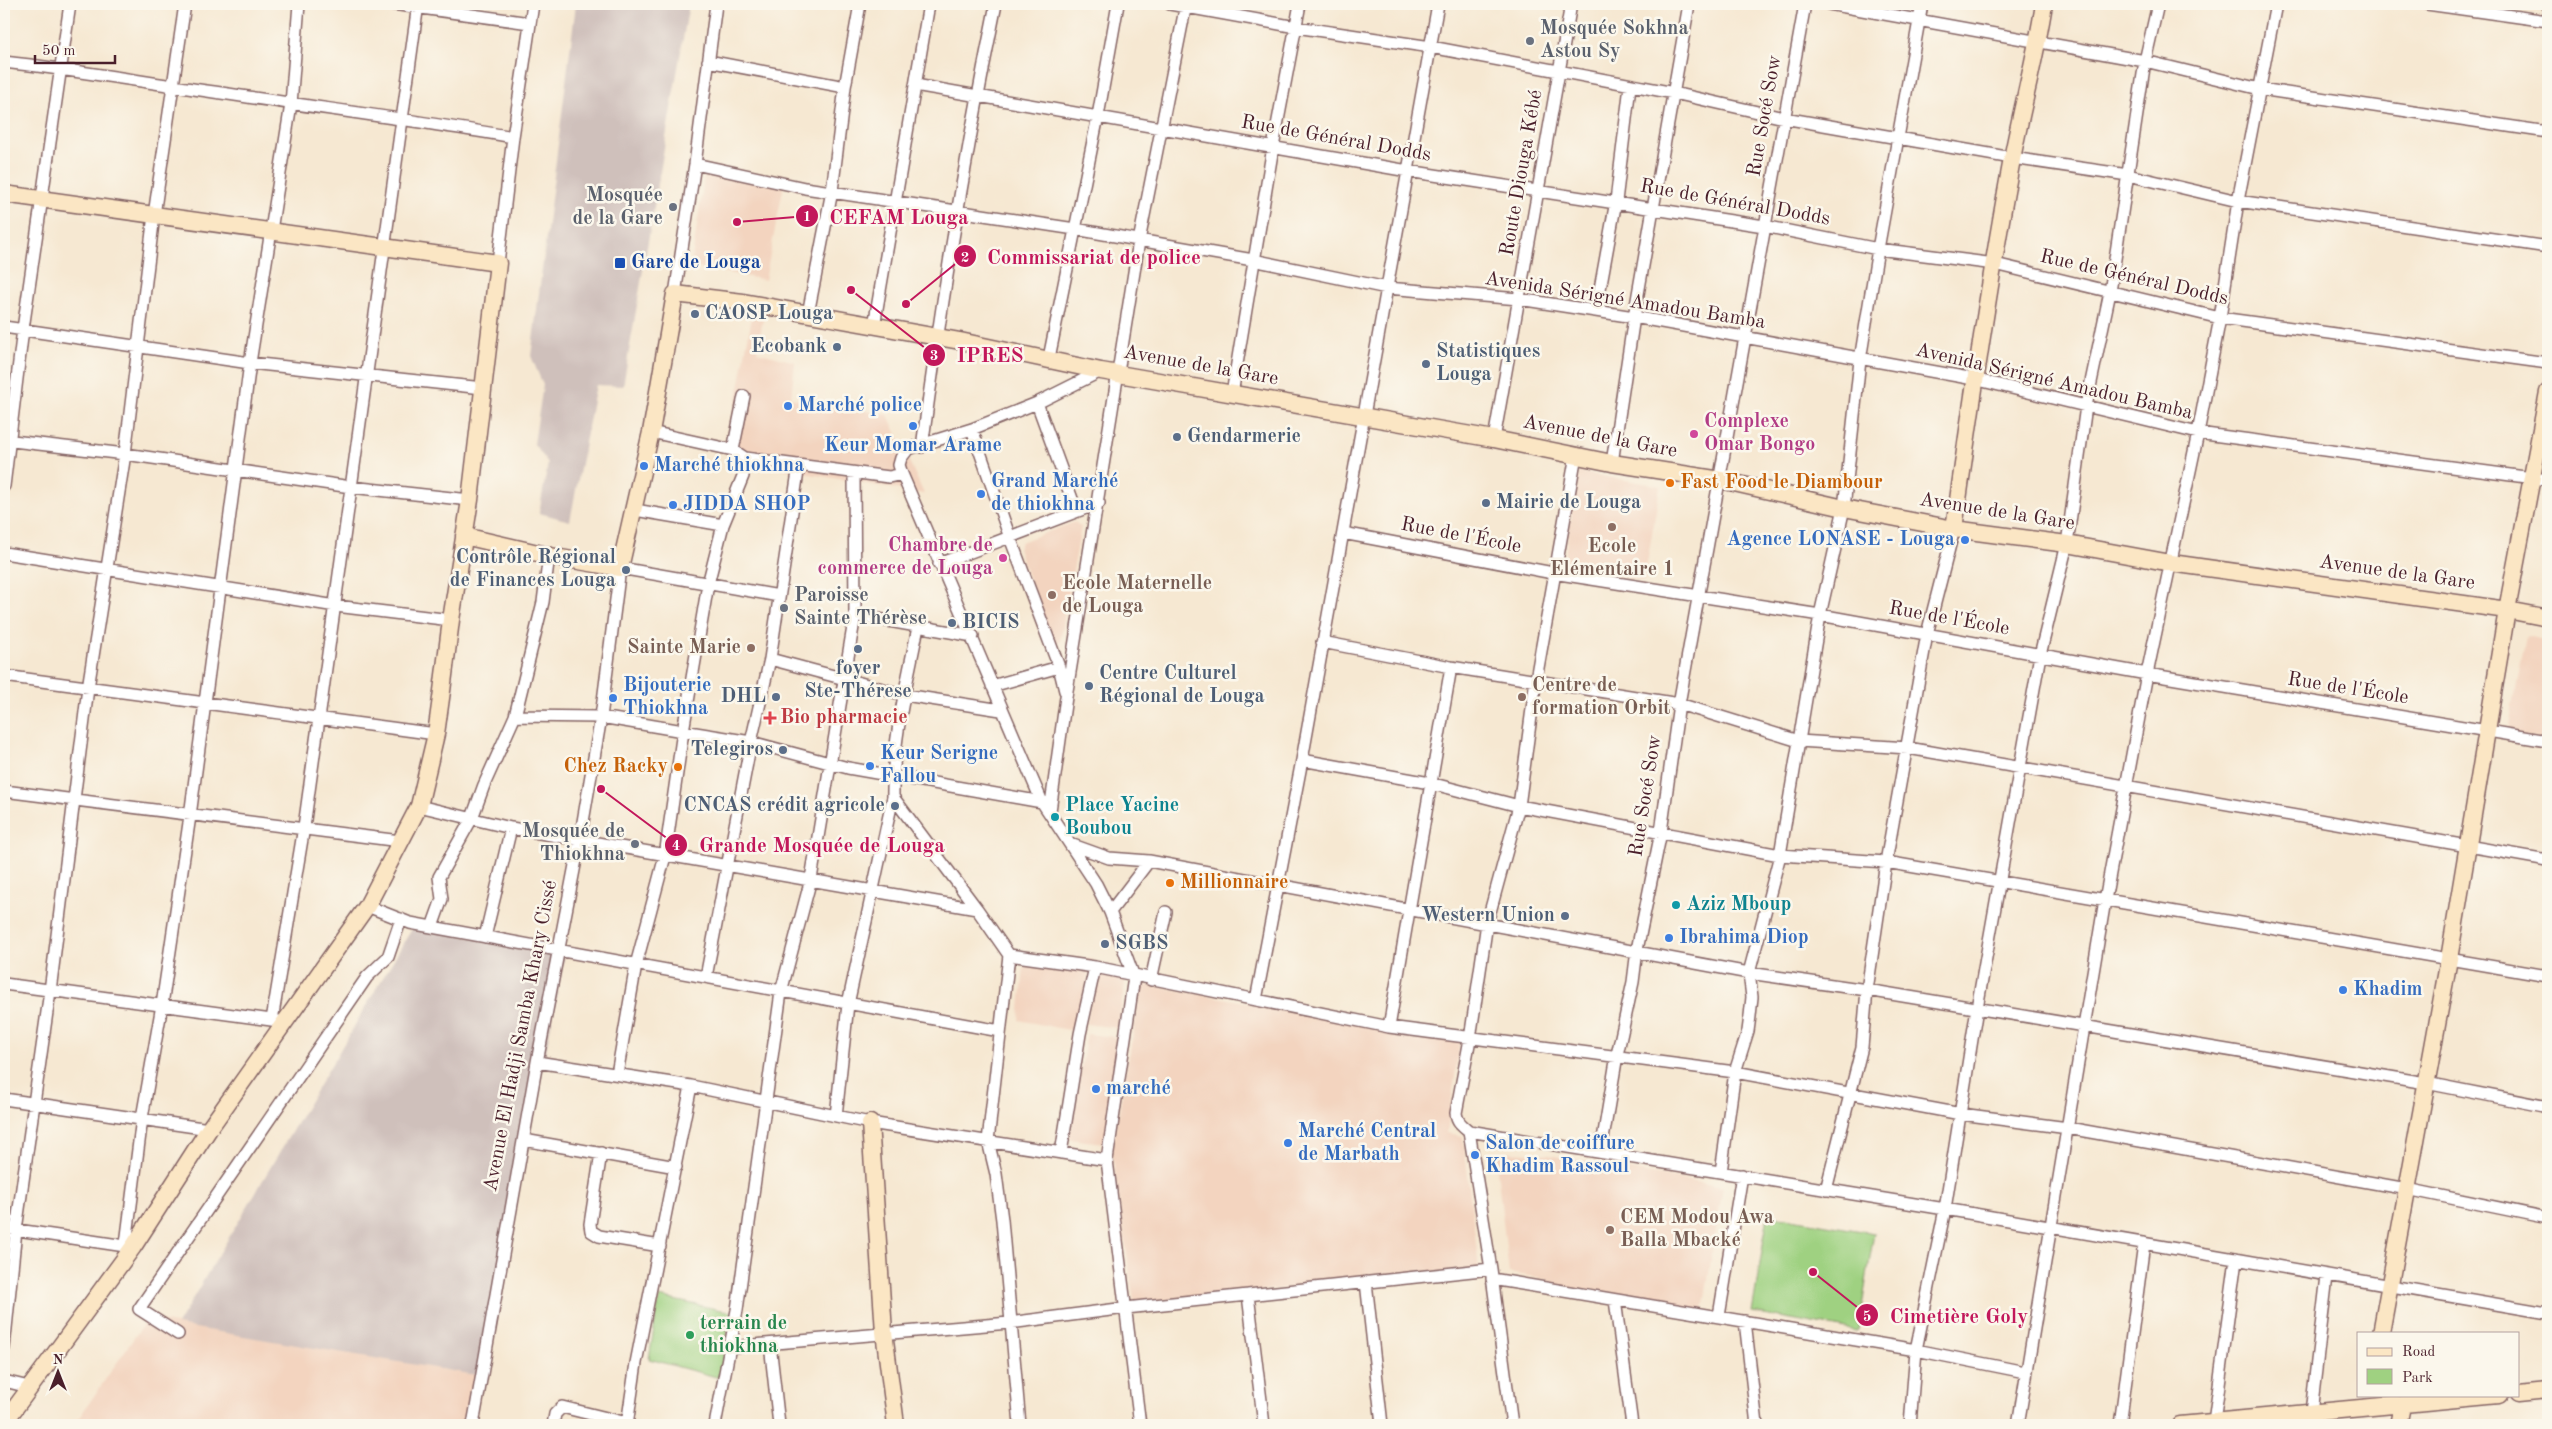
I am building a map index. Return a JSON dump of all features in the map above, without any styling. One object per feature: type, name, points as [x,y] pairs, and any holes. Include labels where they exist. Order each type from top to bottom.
[{"type":"street","points":[[4,486],[6,440],[70,4]]},
{"type":"street","points":[[4,1348],[16,1230],[50,991],[88,688],[125,454],[154,216],[185,4]]},
{"type":"street","points":[[130,1246],[142,1118],[162,1006],[190,816],[204,704],[222,587],[250,362],[291,104],[299,4]]},
{"type":"street","points":[[392,4],[418,5],[530,23]]},
{"type":"street","points":[[4,1423],[130,1246],[279,1021],[367,906],[419,806],[436,734],[451,620],[470,500],[513,136],[533,4]]},
{"type":"street","name":"Avenue El Hadji Samba Khary Cissé","points":[[473,1425],[537,1062],[580,839],[601,717],[620,568],[652,432],[695,164],[716,4]]},
{"type":"street","points":[[808,314],[832,191],[845,87],[860,4]]},
{"type":"street","points":[[874,326],[894,200],[929,4]]},
{"type":"street","points":[[922,446],[936,338],[959,212],[977,95],[996,4]]},
{"type":"street","points":[[1048,358],[1098,116],[1118,4]]},
{"type":"street","points":[[1170,4],[1185,5],[1296,27],[1431,47],[1559,73],[1674,93],[1784,118],[2012,158],[2128,175],[2238,201],[2548,247]]},
{"type":"street","points":[[1232,394],[1273,147],[1300,4]]},
{"type":"street","points":[[1256,1000],[1365,416],[1438,4]]},
{"type":"street","name":"Route Diouga Kébé","points":[[1494,439],[1571,4]]},
{"type":"street","points":[[1612,463],[1634,317],[1689,4]]},
{"type":"street","name":"Rue Socé Sow","points":[[1602,1151],[1617,1055],[1634,982],[1637,950],[1661,832],[1679,704],[1721,480],[1764,226],[1805,4]]},
{"type":"street","points":[[1830,4],[2145,61],[2260,89],[2548,132]]},
{"type":"street","points":[[1721,1172],[1735,1072],[1748,1031],[1752,997],[1749,973],[1780,855],[1820,615],[1844,508],[1860,360],[1897,138],[1922,4]]},
{"type":"street","points":[[1826,1190],[1862,1047],[1867,990],[1886,862],[1927,634],[1954,529],[1974,379],[2012,158],[2038,42],[2044,4]]},
{"type":"street","points":[[1910,1425],[1916,1350],[1945,1209],[1977,1008],[1999,881],[2022,768],[2040,655],[2067,544],[2086,406],[2110,292],[2145,61],[2158,4]]},
{"type":"street","points":[[2018,1425],[2049,1227],[2068,1128],[2105,900],[2128,786],[2147,674],[2198,434],[2220,318],[2238,201],[2276,4]]},
{"type":"street","points":[[2427,4],[2548,21]]},
{"type":"street","points":[[279,1021],[383,248],[418,5]]},
{"type":"street","points":[[1050,811],[1066,697],[1099,503],[1139,241],[1185,5]]},
{"type":"street","points":[[708,61],[845,87]]},
{"type":"street","points":[[4,62],[61,68],[174,87],[402,118],[513,136]]},
{"type":"street","name":"Rue de Général Dodds","points":[[915,85],[1408,171],[1616,201],[1654,209],[1764,226],[1878,249],[1995,264],[2220,318],[2548,363]]},
{"type":"street","points":[[1596,311],[1616,201],[1630,86]]},
{"type":"street","name":"Avenida Sérigné Amadou Bamba","points":[[695,164],[805,188],[1075,229],[1254,260],[1387,288],[1519,299],[1634,317],[1860,360],[1974,379],[2198,434],[2540,478]]},
{"type":"street","points":[[4,194],[498,264]]},
{"type":"street","name":"Avenue de la Gare","points":[[675,294],[743,302],[1048,358],[1101,371],[1494,439],[1612,463],[1721,480],[1844,508],[1954,529],[2067,544],[2172,563],[2507,610],[2548,618]]},
{"type":"street","points":[[4,327],[250,362],[483,388]]},
{"type":"street","points":[[1101,371],[1037,404],[972,429],[908,449],[901,458],[899,465],[938,564],[973,636],[1001,710],[1042,802],[1050,811],[1096,884],[1110,912],[1134,977],[1107,1160],[1140,1425]]},
{"type":"street","points":[[2381,1332],[2449,959],[2507,610],[2540,478],[2548,392]]},
{"type":"street","points":[[733,450],[744,396]]},
{"type":"street","points":[[1037,404],[1076,510]]},
{"type":"street","points":[[972,429],[1008,535],[1059,667],[1066,697]]},
{"type":"street","points":[[652,432],[733,450],[745,458],[879,478],[902,474]]},
{"type":"street","points":[[6,440],[125,454],[351,487],[470,500]]},
{"type":"street","points":[[1576,455],[1553,573],[1536,679],[1519,806],[1487,923],[1470,1039],[1456,1113],[1457,1120],[1469,1131],[1602,1151],[2548,1313]]},
{"type":"street","points":[[617,1074],[636,965],[665,856],[683,731],[708,584],[723,525],[743,476],[745,458]]},
{"type":"street","points":[[706,977],[751,742],[770,659],[799,465]]},
{"type":"street","points":[[715,1425],[731,1346],[781,992],[811,879],[854,615],[854,474]]},
{"type":"street","points":[[938,564],[1008,535],[1099,503]]},
{"type":"street","points":[[635,510],[723,525]]},
{"type":"street","name":"Rue de l'École","points":[[1343,533],[1553,573],[1820,615],[2147,674],[2548,741]]},
{"type":"street","points":[[464,536],[549,555],[779,596]]},
{"type":"street","points":[[4,553],[107,571],[222,587],[336,606],[451,620]]},
{"type":"street","points":[[432,927],[442,899],[439,877],[472,818],[484,785],[515,716],[543,602],[549,555]]},
{"type":"street","points":[[854,615],[973,636]]},
{"type":"street","points":[[836,1116],[848,1004],[893,797],[893,777],[905,695],[918,627]]},
{"type":"street","points":[[1322,642],[1451,666],[1679,704],[1798,741],[1908,748],[2548,860]]},
{"type":"street","points":[[770,659],[905,695],[1001,710]]},
{"type":"street","points":[[1389,1027],[1451,666]]},
{"type":"street","points":[[992,686],[1059,667]]},
{"type":"street","points":[[4,676],[436,734]]},
{"type":"street","points":[[515,716],[601,717],[751,742],[829,764],[893,777],[1042,802]]},
{"type":"street","points":[[1302,760],[1430,783],[1519,806],[1780,855],[1886,862],[2548,976]]},
{"type":"street","points":[[4,791],[190,816],[304,828],[400,841]]},
{"type":"street","points":[[893,797],[977,909],[1008,955],[988,1141],[996,1174],[1020,1425]]},
{"type":"street","points":[[419,806],[511,828],[977,909]]},
{"type":"street","points":[[485,937],[511,828]]},
{"type":"street","points":[[1070,844],[1109,858],[1149,861],[1409,910],[1637,950],[1749,973],[1867,990],[2426,1083],[2548,1107]]},
{"type":"street","points":[[1110,912],[1149,861]]},
{"type":"street","points":[[367,906],[401,919],[432,927],[781,992],[1000,1030]]},
{"type":"street","points":[[1151,980],[1166,912]]},
{"type":"street","points":[[178,1334],[139,1309],[367,977],[388,957],[401,919]]},
{"type":"street","points":[[1008,955],[1095,968],[1389,1027],[1470,1039],[1617,1055],[1735,1072],[1961,1114],[2068,1128],[2407,1189],[2548,1218]]},
{"type":"street","points":[[1061,1153],[1080,1034],[1095,968]]},
{"type":"street","points":[[4,984],[279,1021]]},
{"type":"street","points":[[537,1062],[691,1086],[870,1123],[1107,1160]]},
{"type":"street","points":[[553,1425],[555,1414],[562,1407],[627,1424],[636,1363],[691,1086]]},
{"type":"street","points":[[4,1099],[209,1129]]},
{"type":"street","points":[[870,1123],[884,1332],[896,1425]]},
{"type":"street","points":[[1469,1131],[1492,1274],[1512,1425]]},
{"type":"street","points":[[524,1140],[676,1167]]},
{"type":"street","points":[[601,1153],[590,1224],[591,1231],[599,1236],[660,1246]]},
{"type":"street","points":[[1719,1316],[1742,1176]]},
{"type":"street","points":[[4,1228],[130,1246]]},
{"type":"street","points":[[2120,1425],[2144,1243]]},
{"type":"street","points":[[2214,1422],[2236,1259]]},
{"type":"street","points":[[731,1346],[1009,1323],[1126,1308],[1366,1282],[1492,1274],[1616,1300],[1916,1350],[2025,1372]]},
{"type":"street","points":[[2311,1412],[2327,1276]]},
{"type":"street","points":[[1366,1282],[1382,1425]]},
{"type":"street","points":[[1248,1295],[1264,1425]]},
{"type":"street","points":[[1616,1300],[1632,1425]]},
{"type":"street","points":[[1745,1321],[1756,1425]]},
{"type":"street","points":[[770,1344],[779,1425]]},
{"type":"street","points":[[4,1381],[30,1387]]},
{"type":"street","points":[[2520,1393],[2548,1390]]},
{"type":"street","points":[[2180,1425],[2311,1412],[2371,1400],[2402,1406],[2490,1396]]},
{"type":"street","points":[[2398,1425],[2402,1406]]},
{"type":"shaded area","points":[[576,4],[689,4],[623,386],[596,385],[570,521],[539,513],[548,463],[534,444],[543,385],[531,356]]},
{"type":"shaded area","points":[[706,165],[785,179],[765,280],[691,266]]},
{"type":"shaded area","name":"Marché police","points":[[753,311],[764,314],[757,352],[795,362],[791,398],[888,415],[924,494],[726,459]]},
{"type":"shaded area","name":"Ecole Elémentaire 1","points":[[1579,472],[1660,486],[1644,581],[1563,567]]},
{"type":"shaded area","name":"Ecole Maternelle de Louga","points":[[1075,522],[1081,527],[1060,642],[1053,644],[1018,549],[1021,542]]},
{"type":"shaded area","points":[[2526,636],[2548,641],[2548,740],[2508,732]]},
{"type":"shaded area","points":[[413,927],[565,954],[482,1376],[177,1325]]},
{"type":"shaded area","points":[[1025,957],[1093,959],[1073,1031],[1019,1020]]},
{"type":"shaded area","points":[[1095,975],[1126,976],[1118,1028],[1087,1024]]},
{"type":"shaded area","name":"Marché Central de Marbath","points":[[1142,984],[1460,1040],[1447,1133],[1463,1136],[1479,1269],[1134,1303],[1112,1151]]},
{"type":"shaded area","name":"marché","points":[[1087,1034],[1125,1038],[1104,1143],[1069,1139]]},
{"type":"shaded area","name":"CEM Modou Awa Balla Mbacké","points":[[1495,1152],[1538,1153],[1723,1187],[1703,1310],[1549,1287],[1549,1279],[1509,1273]]},
{"type":"shaded area","points":[[147,1319],[482,1376],[474,1425],[74,1425]]},
{"type":"green space","points":[[1768,1215],[1874,1233],[1858,1331],[1752,1312]]},
{"type":"green space","name":"terrain de thiokhna","points":[[659,1297],[731,1312],[720,1378],[649,1359]]},
{"type":"place","name":"Mosquée Sokhna Astou Sy","points":[[1530,41]]},
{"type":"place","name":"Mosquée de la Gare","points":[[673,207]]},
{"type":"place","name":"CEFAM Louga","points":[[737,222]]},
{"type":"place","name":"Gare de Louga","points":[[620,263]]},
{"type":"place","name":"IPRES","points":[[851,290]]},
{"type":"place","name":"Commissariat de police","points":[[906,304]]},
{"type":"place","name":"CAOSP Louga","points":[[695,314]]},
{"type":"place","name":"Ecobank","points":[[837,347]]},
{"type":"place","name":"Statistiques Louga","points":[[1426,364]]},
{"type":"place","name":"Marché police","points":[[788,406]]},
{"type":"place","name":"Keur Momar Arame","points":[[913,426]]},
{"type":"place","name":"Complexe Omar Bongo","points":[[1694,434]]},
{"type":"place","name":"Gendarmerie","points":[[1177,437]]},
{"type":"place","name":"Marché thiokhna","points":[[644,466]]},
{"type":"place","name":"Fast Food le Diambour","points":[[1670,483]]},
{"type":"place","name":"Grand Marché de thiokhna","points":[[981,494]]},
{"type":"place","name":"Mairie de Louga","points":[[1486,503]]},
{"type":"place","name":"JIDDA SHOP","points":[[673,505]]},
{"type":"place","name":"Ecole Elémentaire 1","points":[[1612,527]]},
{"type":"place","name":"Agence LONASE - Louga","points":[[1965,540]]},
{"type":"place","name":"Chambre de commerce de Louga","points":[[1003,558]]},
{"type":"place","name":"Contrôle Régional de Finances Louga","points":[[626,570]]},
{"type":"place","name":"Ecole Maternelle de Louga","points":[[1052,595]]},
{"type":"place","name":"Paroisse Sainte Thérèse","points":[[784,608]]},
{"type":"place","name":"BICIS","points":[[952,623]]},
{"type":"place","name":"Sainte Marie","points":[[751,648]]},
{"type":"place","name":"foyer Ste-Thérese","points":[[858,649]]},
{"type":"place","name":"Centre Culturel Régional de Louga","points":[[1089,686]]},
{"type":"place","name":"DHL","points":[[776,697]]},
{"type":"place","name":"Centre de formation Orbit","points":[[1522,697]]},
{"type":"place","name":"Bijouterie Thiokhna","points":[[613,698]]},
{"type":"place","name":"Bio pharmacie","points":[[770,718]]},
{"type":"place","name":"Telegiros","points":[[783,750]]},
{"type":"place","name":"Keur Serigne Fallou","points":[[870,766]]},
{"type":"place","name":"Chez Racky","points":[[678,767]]},
{"type":"place","name":"Grande Mosquée de Louga","points":[[601,789]]},
{"type":"place","name":"CNCAS crédit agricole","points":[[895,806]]},
{"type":"place","name":"Place Yacine Boubou","points":[[1055,817]]},
{"type":"place","name":"Mosquée de Thiokhna","points":[[635,844]]},
{"type":"place","name":"Millionnaire","points":[[1170,883]]},
{"type":"place","name":"Aziz Mboup","points":[[1676,905]]},
{"type":"place","name":"Western Union","points":[[1565,916]]},
{"type":"place","name":"Ibrahima Diop","points":[[1669,938]]},
{"type":"place","name":"SGBS","points":[[1105,944]]},
{"type":"place","name":"Khadim","points":[[2343,990]]},
{"type":"place","name":"marché","points":[[1096,1089]]},
{"type":"place","name":"Marché Central de Marbath","points":[[1288,1143]]},
{"type":"place","name":"Salon de coiffure Khadim Rassoul","points":[[1475,1155]]},
{"type":"place","name":"CEM Modou Awa Balla Mbacké","points":[[1610,1230]]},
{"type":"place","name":"Cimetière Goly","points":[[1813,1272]]},
{"type":"place","name":"terrain de thiokhna","points":[[690,1335]]}]
